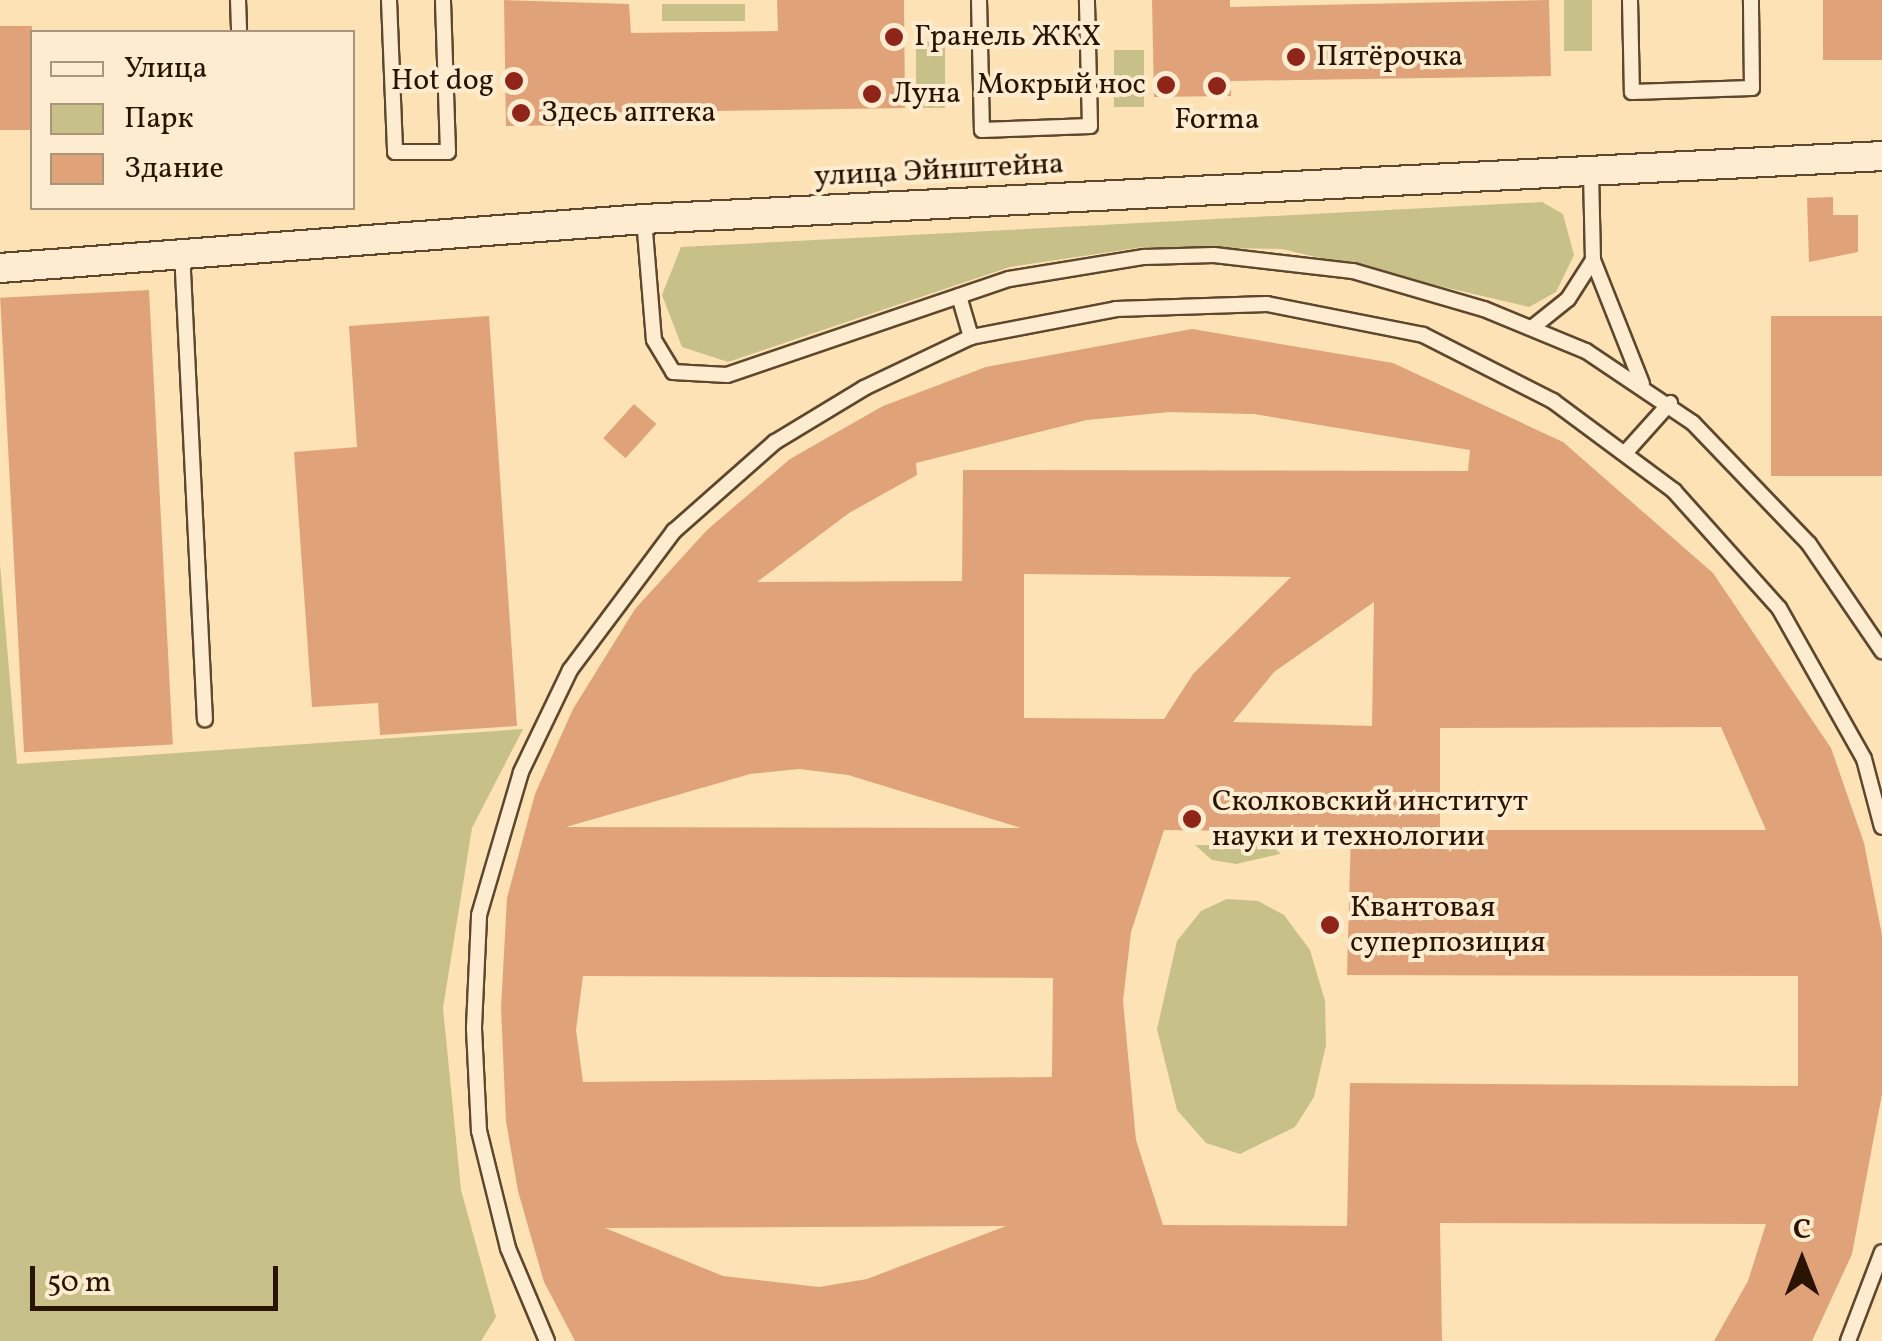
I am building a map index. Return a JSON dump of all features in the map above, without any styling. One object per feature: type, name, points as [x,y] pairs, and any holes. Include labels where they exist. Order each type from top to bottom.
[{"type":"street","name":"улица Эйнштейна","points":[[0,268],[182,250],[644,218],[1882,156]]},
{"type":"lane","points":[[238,0],[240,30]]},
{"type":"lane","points":[[389,0],[395,152],[448,152],[443,0]]},
{"type":"lane","points":[[979,0],[982,130],[1090,126],[1087,0]]},
{"type":"lane","points":[[1630,0],[1632,92],[1752,88],[1751,0]]},
{"type":"lane","points":[[1592,172],[1593,260],[1642,385]]},
{"type":"lane","points":[[644,218],[654,340],[674,372],[727,376],[959,296],[1083,264],[1214,255],[1353,271],[1533,327],[1670,404],[1774,502],[1882,651]]},
{"type":"lane","points":[[182,250],[205,719]]},
{"type":"lane","points":[[1533,327],[1568,299],[1593,260]]},
{"type":"lane","points":[[959,296],[972,336]]},
{"type":"lane","points":[[547,1341],[508,1248],[484,1148],[475,1044],[479,915],[521,772],[570,670],[684,521],[775,442],[864,388],[972,336],[1116,308],[1267,304],[1423,335],[1553,401],[1626,452],[1724,538],[1779,608],[1864,759],[1882,827]]},
{"type":"lane","points":[[1626,452],[1670,404]]},
{"type":"lane","points":[[1848,1341],[1882,1252]]},
{"type":"green space","points":[[1564,0],[1592,0],[1592,51],[1564,51]]},
{"type":"green space","points":[[662,4],[745,4],[745,21],[662,21]]},
{"type":"green space","points":[[916,42],[945,42],[945,108],[916,108]]},
{"type":"green space","points":[[1114,50],[1144,50],[1144,107],[1114,107]]},
{"type":"green space","points":[[1542,202],[1563,214],[1574,255],[1556,292],[1529,307],[1282,249],[1143,247],[1010,267],[728,362],[682,347],[662,295],[681,247]]},
{"type":"green space","points":[[0,564],[17,764],[523,729],[472,828],[443,1008],[461,1190],[496,1317],[481,1341],[0,1341]]},
{"type":"green space","points":[[1195,845],[1276,845],[1280,854],[1236,864],[1212,860]]},
{"type":"green space","points":[[1227,899],[1258,901],[1284,915],[1310,950],[1325,1001],[1326,1045],[1314,1097],[1295,1127],[1240,1154],[1206,1143],[1177,1110],[1157,1029],[1177,941],[1201,911]]},
{"type":"building","points":[[504,0],[629,4],[631,33],[778,31],[777,0],[904,0],[905,108],[580,113],[580,125],[506,126]]},
{"type":"building","points":[[1152,0],[1230,0],[1230,7],[1549,0],[1551,76],[1231,81],[1231,96],[1154,97]]},
{"type":"building","points":[[1823,0],[1882,0],[1882,60],[1823,60]]},
{"type":"building","points":[[0,26],[32,26],[30,130],[0,130]]},
{"type":"building","points":[[1833,197],[1833,215],[1858,215],[1858,252],[1809,262],[1807,198]]},
{"type":"building","points":[[149,290],[173,744],[24,752],[0,298]]},
{"type":"building","points":[[489,316],[517,726],[380,735],[378,703],[312,707],[294,452],[357,447],[349,326]]},
{"type":"building","points":[[1771,316],[1882,316],[1882,476],[1771,476]]},
{"type":"building","name":"Сколковский институт науки и технологии","points":[[1192,329],[1393,363],[1563,442],[1713,573],[1831,748],[1864,843],[1882,935],[1882,1094],[1852,1254],[1812,1341],[1714,1341],[1748,1281],[1766,1224],[1440,1223],[1442,1341],[575,1341],[544,1282],[518,1191],[506,1121],[501,1008],[507,898],[535,794],[573,709],[635,609],[707,530],[790,459],[883,406],[986,367]],"holes":[[[1170,412],[1254,414],[1470,450],[1468,471],[963,470],[962,581],[757,582],[849,513],[917,475],[916,463],[1087,420]],[[1024,574],[1291,577],[1193,674],[1164,719],[1024,718]],[[1374,602],[1372,726],[1233,722],[1274,672]],[[1721,727],[1766,830],[1440,830],[1440,728]],[[799,769],[848,775],[1021,828],[566,827],[750,774]],[[1164,830],[1351,832],[1347,975],[1798,976],[1798,1086],[1350,1083],[1347,1226],[1163,1225],[1136,1140],[1123,1001],[1131,932]],[[583,976],[1053,978],[1052,1077],[583,1082],[576,1030]],[[1006,1226],[867,1279],[819,1287],[723,1276],[605,1228]]]},
{"type":"building","points":[[634,404],[656,424],[626,458],[603,438]]},
{"type":"place","name":"Гранель ЖКХ","points":[[894,37]]},
{"type":"place","name":"Пятёрочка","points":[[1296,57]]},
{"type":"place","name":"Hot dog","points":[[514,81]]},
{"type":"place","name":"Мокрый нос","points":[[1166,85]]},
{"type":"place","name":"Forma","points":[[1217,86]]},
{"type":"place","name":"Луна","points":[[872,94]]},
{"type":"place","name":"Здесь аптека","points":[[521,113]]},
{"type":"place","name":"Сколковский институт науки и технологии","points":[[1192,819]]},
{"type":"place","name":"Квантовая суперпозиция","points":[[1330,925]]}]
